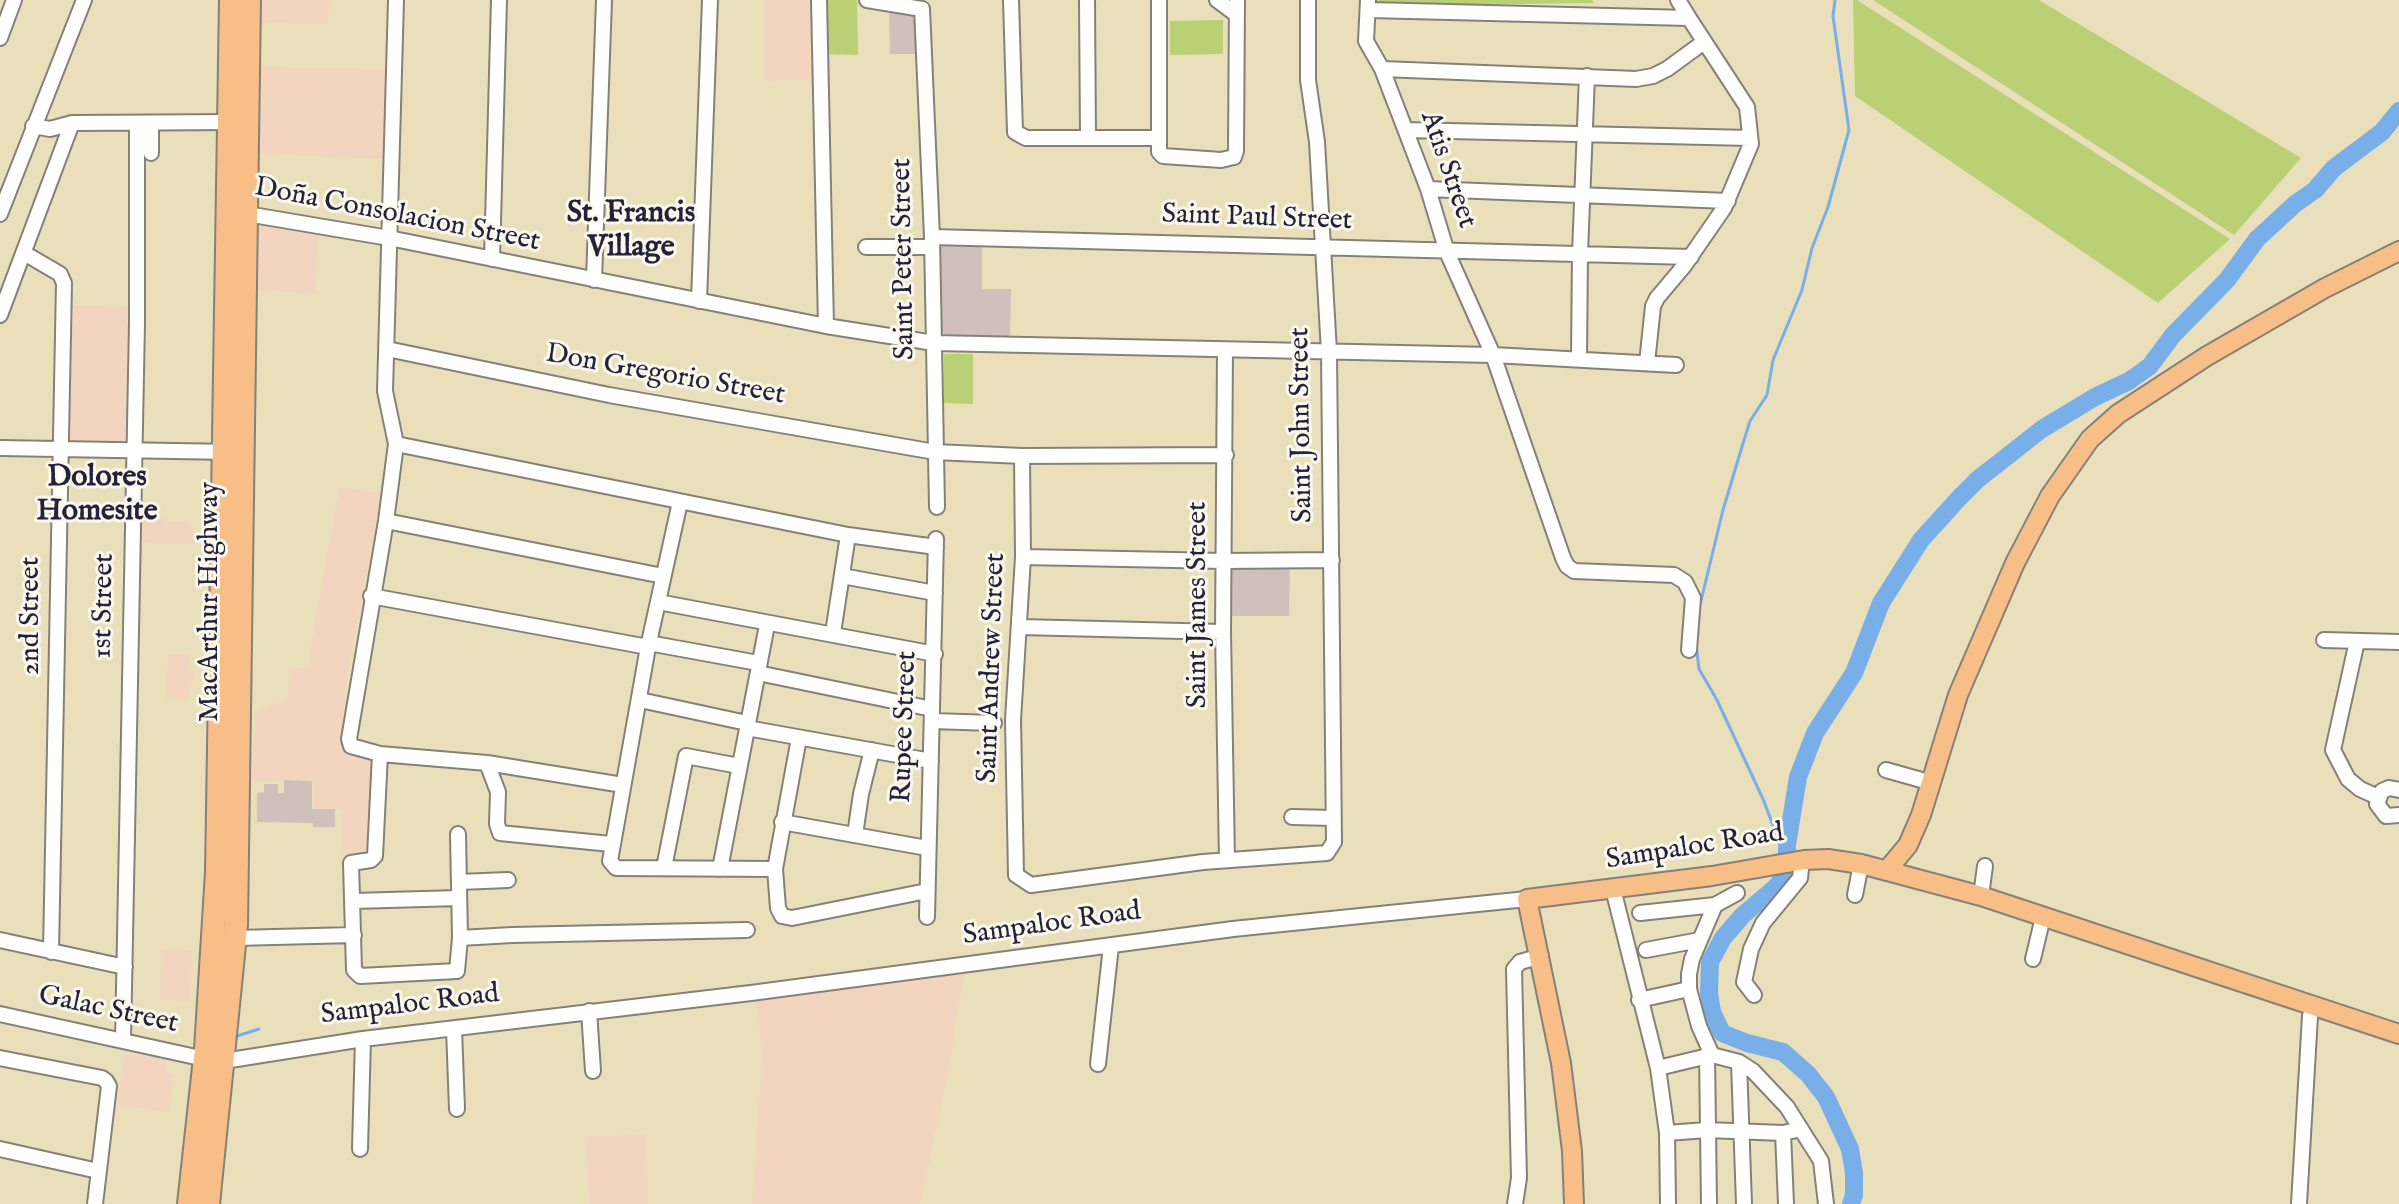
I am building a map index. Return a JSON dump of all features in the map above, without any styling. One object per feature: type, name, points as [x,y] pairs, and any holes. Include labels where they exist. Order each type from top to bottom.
[{"type":"highway","name":"MacArthur Highway","points":[[189,1204],[217,872],[232,452],[238,122],[231,0]]},
{"type":"highway","name":"MacArthur Highway","points":[[238,122],[249,0]]},
{"type":"highway","name":"MacArthur Highway","points":[[208,1204],[202,1058],[235,938],[232,452]]},
{"type":"main road","points":[[1888,869],[1908,845],[1932,783],[1958,695],[2031,529],[2090,439],[2118,414],[2207,356],[2325,288],[2399,251]]},
{"type":"main road","name":"Sampaloc Road","points":[[1527,899],[1712,876],[1800,860],[1828,859],[1861,864],[1981,896],[2399,1034]]},
{"type":"main road","points":[[1527,899],[1541,956],[1563,1078],[1572,1151],[1574,1204]]},
{"type":"street","points":[[0,38],[14,0]]},
{"type":"street","points":[[0,214],[84,0]]},
{"type":"street","points":[[396,0],[385,391],[396,444],[349,739],[351,746],[380,754],[487,763],[623,785]]},
{"type":"street","points":[[492,259],[499,0]]},
{"type":"street","points":[[594,280],[604,0]]},
{"type":"street","points":[[699,301],[710,0]]},
{"type":"street","points":[[819,0],[826,326]]},
{"type":"street","name":"Saint Peter Street","points":[[867,0],[922,9],[932,242],[937,507]]},
{"type":"street","points":[[1011,0],[1015,132],[1026,138],[1158,138]]},
{"type":"street","points":[[1087,0],[1088,137]]},
{"type":"street","points":[[1159,0],[1159,152],[1163,156],[1221,160],[1234,157],[1236,151],[1237,8],[1217,0]]},
{"type":"street","name":"Saint John Street","points":[[1227,860],[1323,854],[1330,850],[1334,842],[1329,352],[1317,142],[1308,80],[1308,0]]},
{"type":"street","points":[[1610,0],[1619,15]]},
{"type":"street","points":[[1647,363],[1653,306],[1691,257],[1728,201],[1751,144],[1747,107],[1678,0]]},
{"type":"street","points":[[1368,5],[1689,18]]},
{"type":"street","name":"Atis Street","points":[[1368,5],[1366,41],[1382,69],[1428,189],[1447,252],[1493,355],[1567,566],[1574,571],[1674,575],[1685,582],[1693,598],[1689,650]]},
{"type":"street","points":[[1382,69],[1636,79],[1653,76],[1704,42]]},
{"type":"street","points":[[1579,358],[1587,76]]},
{"type":"street","points":[[33,126],[50,129],[72,123],[238,122]]},
{"type":"street","points":[[0,315],[72,123]]},
{"type":"street","points":[[144,124],[151,153]]},
{"type":"street","name":"1st Street","points":[[123,1040],[134,450],[144,124]]},
{"type":"street","points":[[1406,130],[1750,138]]},
{"type":"street","points":[[1428,189],[1728,201]]},
{"type":"street","name":"Doña Consolacion Street","points":[[237,212],[389,238],[826,326],[934,343],[1493,355],[1676,365]]},
{"type":"street","name":"Saint Paul Street","points":[[866,247],[932,242],[1322,247],[1691,257]]},
{"type":"street","name":"2nd Street","points":[[24,253],[60,274],[64,283],[51,952]]},
{"type":"street","name":"Don Gregorio Street","points":[[387,349],[609,395],[935,452],[1022,456],[1226,455]]},
{"type":"street","name":"Saint James Street","points":[[1225,350],[1223,632],[1227,860]]},
{"type":"street","points":[[396,444],[848,535],[833,633]]},
{"type":"street","points":[[0,448],[232,452]]},
{"type":"street","name":"Saint Andrew Street","points":[[1022,456],[1023,557],[1013,720],[1015,871],[1020,879],[1031,885],[1227,860]]},
{"type":"street","points":[[680,502],[648,647],[610,861],[616,868],[775,869]]},
{"type":"street","points":[[386,521],[663,576]]},
{"type":"street","name":"Rupee Street","points":[[848,535],[936,543],[927,917]]},
{"type":"street","points":[[1023,557],[1332,560]]},
{"type":"street","points":[[842,576],[935,593]]},
{"type":"street","points":[[371,596],[648,647],[654,644],[758,668],[932,715],[994,723]]},
{"type":"street","points":[[658,602],[767,625],[833,633],[935,654]]},
{"type":"street","points":[[720,869],[767,625]]},
{"type":"street","points":[[1020,627],[1223,632]]},
{"type":"street","points":[[2324,640],[2399,642]]},
{"type":"street","points":[[2357,641],[2333,750],[2348,779],[2378,797]]},
{"type":"street","points":[[640,700],[799,738],[931,761]]},
{"type":"street","points":[[799,738],[775,869],[778,908],[782,916],[792,918],[927,891]]},
{"type":"street","points":[[855,835],[872,750]]},
{"type":"street","points":[[380,754],[375,856],[371,860],[351,863],[354,970],[360,976],[454,973],[458,967],[460,938],[458,834]]},
{"type":"street","points":[[664,868],[686,756],[739,766]]},
{"type":"street","points":[[487,763],[498,792],[497,824],[500,833],[611,844]]},
{"type":"street","points":[[1886,770],[1932,783]]},
{"type":"street","points":[[2398,784],[2382,791],[2377,804],[2386,816],[2399,815]]},
{"type":"street","points":[[1292,817],[1333,818]]},
{"type":"street","points":[[782,822],[927,848]]},
{"type":"street","points":[[1754,995],[1744,982],[1751,949],[1763,923],[1800,878],[1800,860]]},
{"type":"street","points":[[1855,895],[1861,864]]},
{"type":"street","points":[[1981,896],[1985,866]]},
{"type":"street","points":[[459,882],[508,880]]},
{"type":"street","points":[[1613,889],[1658,1068],[1667,1133],[1668,1204]]},
{"type":"street","points":[[1640,913],[1715,905],[1737,893]]},
{"type":"street","points":[[353,901],[459,898]]},
{"type":"street","name":"Sampaloc Road","points":[[202,1058],[751,993],[1233,929],[1527,899]]},
{"type":"street","points":[[1709,1204],[1707,1130],[1710,1054],[1689,989],[1692,959],[1715,905]]},
{"type":"street","points":[[2033,959],[2043,917]]},
{"type":"street","points":[[460,938],[747,930]]},
{"type":"street","points":[[235,938],[354,935]]},
{"type":"street","points":[[0,940],[125,967]]},
{"type":"street","points":[[1646,950],[1700,940]]},
{"type":"street","points":[[1098,1064],[1111,946]]},
{"type":"street","points":[[1515,1204],[1519,1178],[1514,969],[1520,962],[1541,956]]},
{"type":"street","points":[[1639,1000],[1689,989]]},
{"type":"street","points":[[2299,1204],[2313,1006]]},
{"type":"street","points":[[589,1011],[593,1071]]},
{"type":"street","name":"Galac Street","points":[[0,1014],[202,1058]]},
{"type":"street","points":[[454,1029],[457,1109]]},
{"type":"street","points":[[360,1149],[363,1039]]},
{"type":"street","points":[[1658,1068],[1710,1054],[1739,1062],[1768,1084],[1821,1161],[1826,1204]]},
{"type":"street","points":[[0,1058],[102,1078],[109,1086],[95,1204]]},
{"type":"street","points":[[1739,1062],[1744,1204]]},
{"type":"street","points":[[1667,1133],[1707,1130],[1783,1133],[1801,1129]]},
{"type":"street","points":[[1783,1133],[1786,1204]]},
{"type":"street","points":[[0,1149],[98,1171]]},
{"type":"shaded area","points":[[261,0],[329,0],[328,24],[261,23]]},
{"type":"shaded area","points":[[765,0],[815,0],[817,79],[765,81]]},
{"type":"shaded area","points":[[889,6],[915,9],[921,54],[890,54]]},
{"type":"shaded area","points":[[260,67],[388,69],[384,159],[259,154]]},
{"type":"shaded area","points":[[259,224],[318,234],[316,294],[259,290]]},
{"type":"shaded area","points":[[938,241],[982,242],[982,289],[1011,289],[1010,337],[945,335],[939,328]]},
{"type":"shaded area","points":[[66,305],[129,307],[125,444],[62,442]]},
{"type":"shaded area","points":[[339,487],[382,493],[343,696],[349,700],[348,743],[376,758],[372,849],[366,858],[343,857],[341,810],[314,807],[314,780],[252,781],[255,712],[288,699],[289,669],[307,668]]},
{"type":"shaded area","points":[[137,516],[165,517],[165,522],[191,522],[191,532],[197,532],[196,544],[137,543]]},
{"type":"shaded area","points":[[1227,564],[1290,565],[1289,616],[1227,616]]},
{"type":"shaded area","points":[[168,654],[190,655],[189,672],[194,672],[194,681],[189,682],[188,699],[166,698]]},
{"type":"shaded area","points":[[284,780],[312,781],[312,809],[335,809],[335,827],[313,827],[313,823],[257,822],[257,793],[264,792],[264,784],[278,784],[278,793],[284,793]]},
{"type":"shaded area","points":[[161,949],[192,950],[190,1001],[160,1000]]},
{"type":"shaded area","points":[[964,974],[949,1068],[920,1204],[752,1204],[762,1057],[757,1000]]},
{"type":"shaded area","points":[[124,1054],[167,1060],[166,1073],[174,1075],[169,1113],[117,1105]]},
{"type":"shaded area","points":[[646,1135],[648,1204],[590,1204],[585,1136]]},
{"type":"green space","points":[[821,0],[857,0],[858,55],[823,54]]},
{"type":"green space","points":[[1376,0],[1592,0],[1594,3],[1376,6]]},
{"type":"green space","points":[[1853,0],[2230,239],[2158,303],[1855,96]]},
{"type":"green space","points":[[1873,0],[2039,0],[2301,158],[2234,235]]},
{"type":"green space","points":[[1223,20],[1223,54],[1170,55],[1170,21]]},
{"type":"green space","points":[[944,354],[973,354],[973,404],[944,403]]},
{"type":"waterway","points":[[1699,609],[1723,510],[1750,421],[1767,395],[1773,360],[1802,290],[1849,130],[1833,16],[1835,0]]},
{"type":"waterway","points":[[1851,1204],[1854,1173],[1850,1149],[1826,1097],[1808,1074],[1783,1052],[1722,1033],[1712,1012],[1709,993],[1710,962],[1723,938],[1787,873],[1787,845],[1798,777],[1815,733],[1854,673],[1881,603],[1921,540],[1960,497],[2042,429],[2150,366],[2173,335],[2227,280],[2257,239],[2315,190],[2334,168],[2382,132],[2399,111]]},
{"type":"waterway","points":[[1696,644],[1699,669],[1717,700],[1763,799],[1779,841],[1781,858]]},
{"type":"waterway","points":[[237,1036],[259,1029]]},
{"type":"district","name":"St. Francis Village","points":[[631,232]]},
{"type":"district","name":"Dolores Homesite","points":[[97,496]]}]
